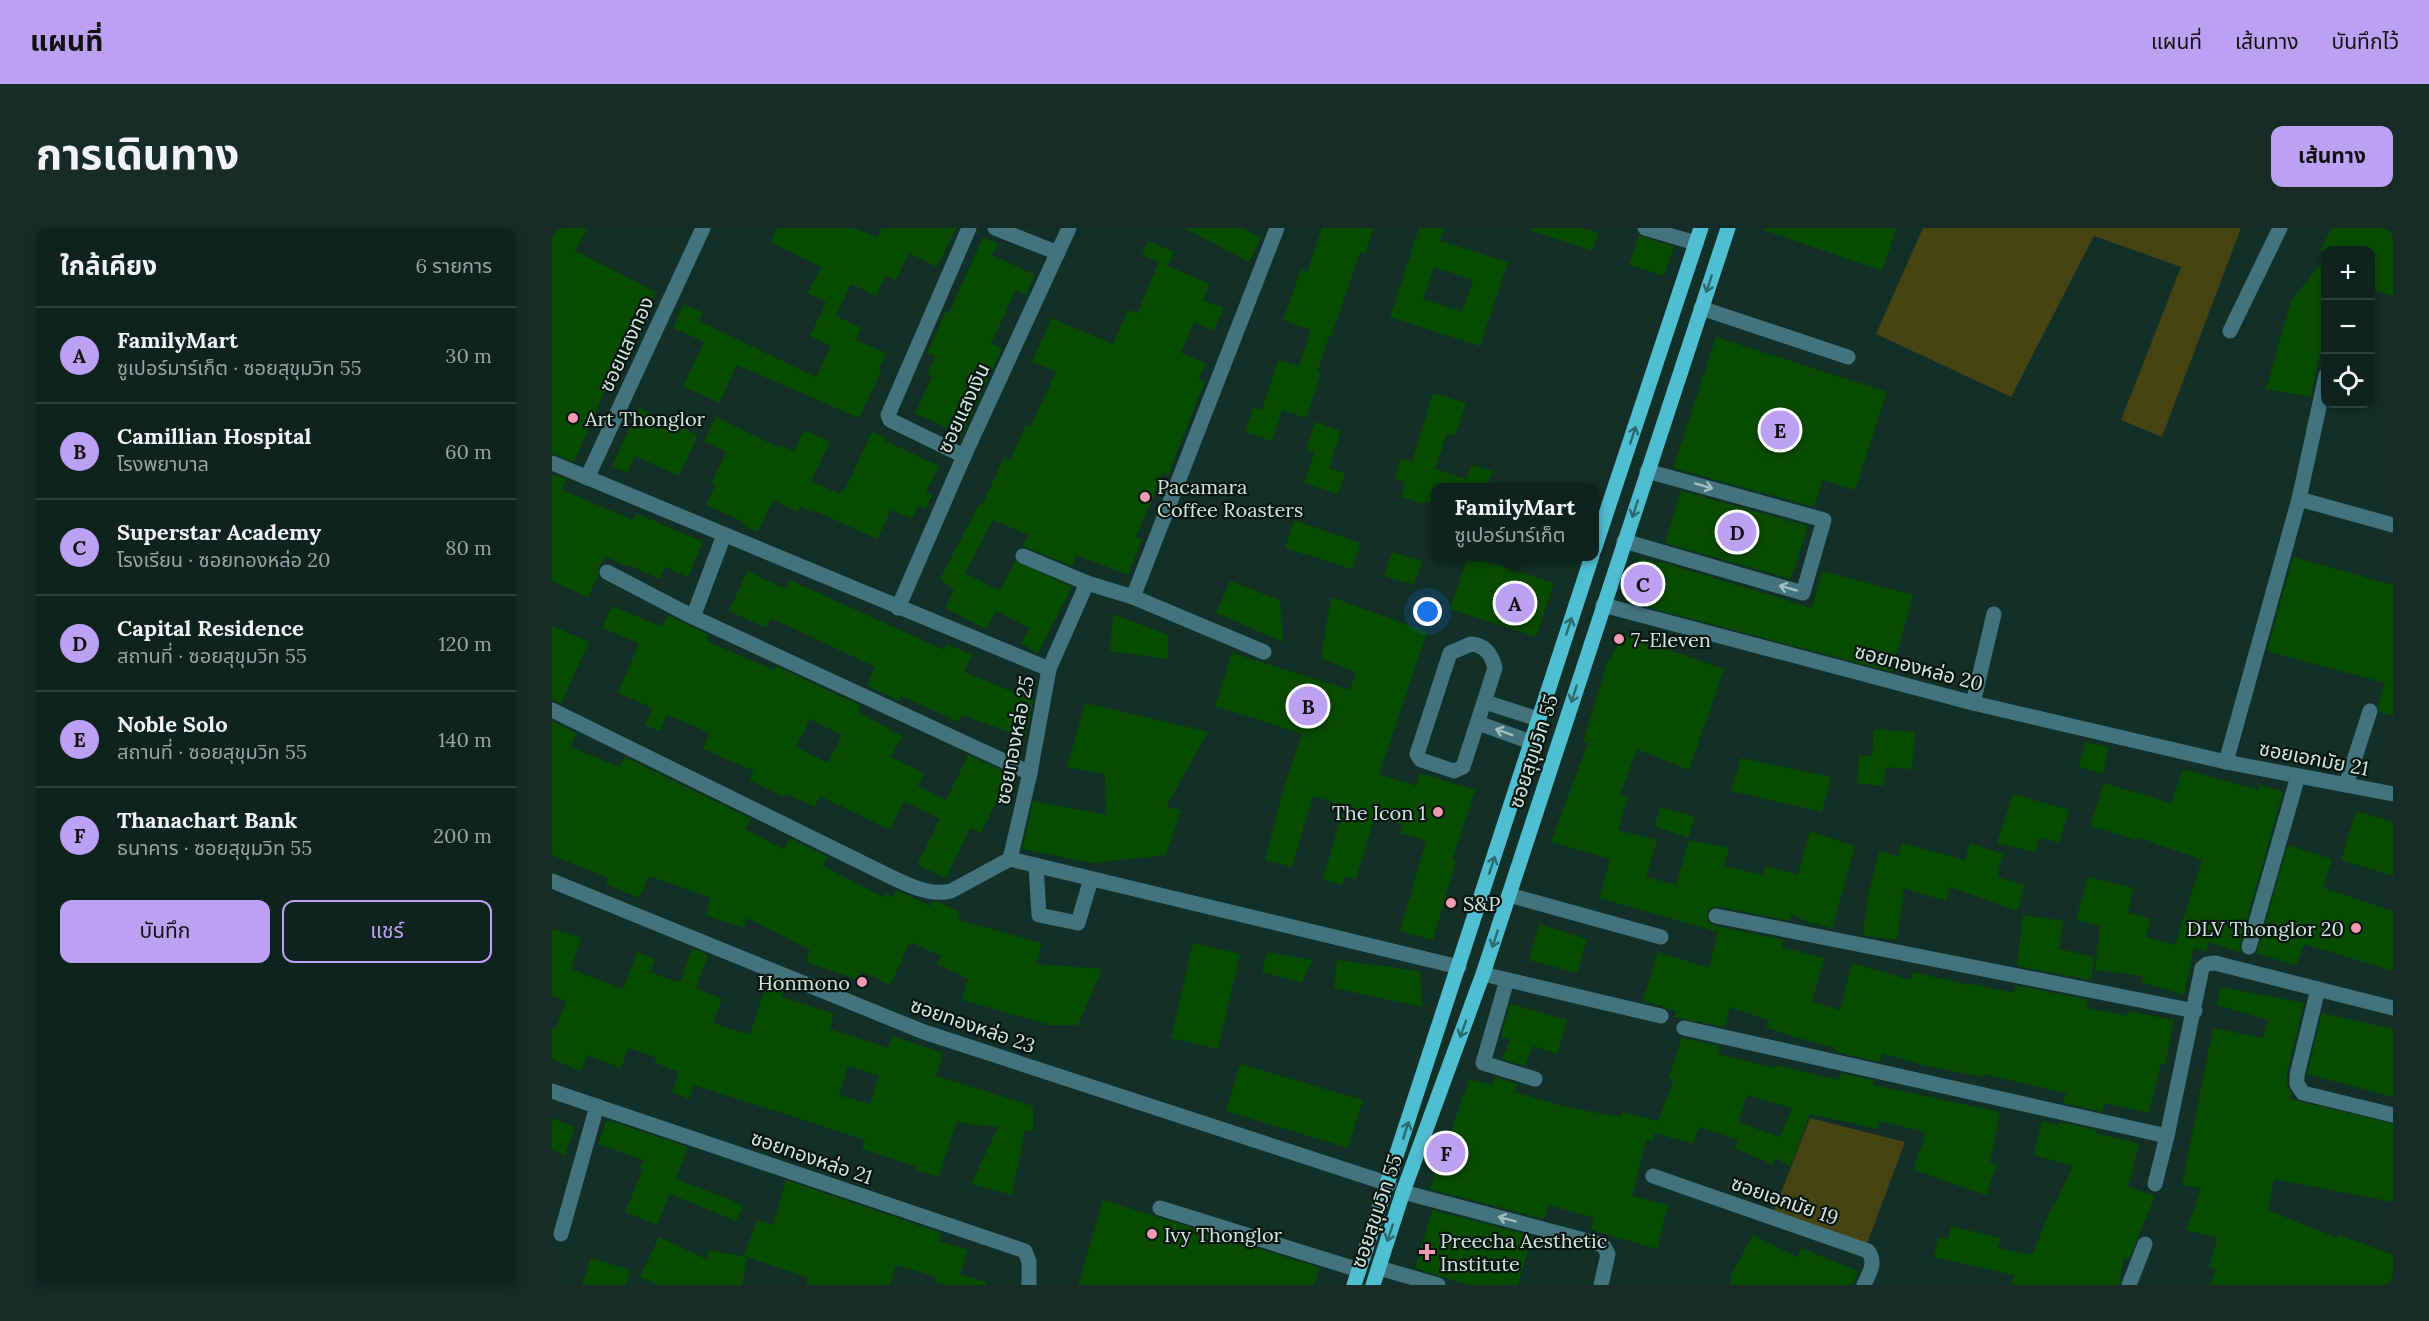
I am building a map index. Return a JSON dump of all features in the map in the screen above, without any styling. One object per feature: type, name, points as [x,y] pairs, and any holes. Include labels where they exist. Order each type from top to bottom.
[{"type":"main road","points":[[1599,535],[1701,228]]},
{"type":"main road","name":"ซอยสุขุมวิท 55","points":[[1373,1285],[1403,1192],[1483,975],[1728,228]]},
{"type":"main road","name":"ซอยสุขุมวิท 55","points":[[1354,1285],[1389,1184],[1590,561]]},
{"type":"main road","points":[[1538,719],[1563,727]]},
{"type":"main road","points":[[1531,742],[1555,751]]},
{"type":"main road","points":[[1459,967],[1483,975]]},
{"type":"main road","points":[[1389,1184],[1403,1192]]},
{"type":"street","name":"ซอยแสงทอง","points":[[587,478],[703,228]]},
{"type":"street","points":[[964,456],[890,420],[888,415],[969,228]]},
{"type":"street","points":[[995,228],[1058,253]]},
{"type":"street","name":"ซอยแสงเงิน","points":[[898,608],[964,456],[1069,228]]},
{"type":"street","points":[[1133,597],[1277,228]]},
{"type":"street","points":[[1646,228],[1696,243]]},
{"type":"street","points":[[2230,331],[2280,228]]},
{"type":"street","points":[[1701,308],[1848,357]]},
{"type":"street","points":[[2226,762],[2299,499],[2321,394]]},
{"type":"street","name":"ซอยทองหล่อ 25","points":[[552,463],[1049,669],[1030,773],[1010,858]]},
{"type":"street","points":[[1624,542],[1803,593],[1824,520],[1647,471]]},
{"type":"street","points":[[2299,499],[2393,525]]},
{"type":"street","points":[[693,617],[724,535]]},
{"type":"street","points":[[1023,556],[1087,583],[1133,597],[1264,652]]},
{"type":"street","points":[[607,572],[693,617],[1030,773]]},
{"type":"street","points":[[1049,669],[1087,583]]},
{"type":"street","name":"ซอยทองหล่อ 20","points":[[1603,605],[1973,704],[2226,762]]},
{"type":"street","points":[[1973,704],[1994,614]]},
{"type":"street","points":[[1471,644],[1478,644],[1485,648],[1494,661],[1495,668],[1478,723],[1460,770],[1454,771],[1418,757],[1417,754],[1450,652],[1471,644]]},
{"type":"street","points":[[1485,702],[1538,719]]},
{"type":"street","points":[[552,710],[913,886],[943,893],[951,891],[1010,858],[1459,967]]},
{"type":"street","points":[[2346,785],[2370,711]]},
{"type":"street","points":[[1478,723],[1531,742]]},
{"type":"street","name":"ซอยเอกมัย 21","points":[[2226,762],[2393,794]]},
{"type":"street","points":[[2249,947],[2298,776]]},
{"type":"street","points":[[1036,865],[1039,915],[1078,923],[1091,879]]},
{"type":"street","name":"ซอยทองหล่อ 23","points":[[552,881],[924,1032],[1389,1184]]},
{"type":"street","points":[[1509,895],[1661,937]]},
{"type":"street","points":[[1716,916],[2195,1011]]},
{"type":"street","points":[[2155,1184],[2195,1011],[2202,968],[2207,964],[2215,963],[2393,1008]]},
{"type":"street","points":[[1483,975],[1661,1016]]},
{"type":"street","points":[[1507,980],[1482,1063],[1535,1078]]},
{"type":"street","points":[[2318,988],[2297,1084],[2303,1093],[2393,1115]]},
{"type":"street","points":[[1684,1028],[2167,1136]]},
{"type":"street","name":"ซอยทองหล่อ 21","points":[[552,1091],[1025,1251],[1029,1262],[1029,1285]]},
{"type":"street","points":[[561,1234],[597,1106]]},
{"type":"street","name":"ซอยเอกมัย 19","points":[[1653,1176],[1868,1251],[1872,1257],[1873,1266],[1864,1285]]},
{"type":"street","points":[[1403,1192],[1603,1245],[1608,1254],[1601,1285]]},
{"type":"street","points":[[1160,1208],[1359,1270]]},
{"type":"street","points":[[2129,1285],[2145,1244]]},
{"type":"street","points":[[1379,1268],[1438,1285]]},
{"type":"shaded area","points":[[1923,228],[2241,228],[2162,437],[2121,420],[2181,267],[2094,236],[2011,397],[1876,334]]},
{"type":"shaded area","points":[[1810,1118],[1905,1142],[1865,1249],[1772,1216]]},
{"type":"building","points":[[552,228],[588,228],[575,251],[656,292],[622,364],[618,361],[574,462],[552,453]]},
{"type":"building","points":[[777,228],[855,228],[877,238],[882,228],[956,228],[937,267],[909,253],[896,280],[886,275],[876,296],[851,284],[836,316],[861,328],[856,340],[886,353],[879,369],[882,370],[859,418],[737,365],[719,403],[683,386],[704,342],[673,328],[684,304],[703,313],[699,321],[816,377],[831,346],[810,336],[826,302],[808,293],[821,267],[770,242]]},
{"type":"building","points":[[1184,228],[1242,228],[1261,238],[1249,262]]},
{"type":"building","points":[[1322,228],[1374,228],[1365,254],[1360,252],[1331,337],[1329,336],[1317,372],[1321,373],[1306,418],[1282,410],[1272,441],[1245,432],[1253,407],[1262,410],[1278,360],[1299,366],[1311,330],[1283,320],[1301,269],[1307,272]]},
{"type":"building","points":[[1419,228],[1444,228],[1440,241],[1508,262],[1480,346],[1390,317]],"holes":[[[1434,267],[1473,280],[1462,312],[1423,299]]]},
{"type":"building","points":[[1532,228],[1582,228],[1598,233],[1592,251],[1532,231]]},
{"type":"building","points":[[1764,228],[1897,228],[1882,271],[1764,230]]},
{"type":"building","points":[[2332,228],[2393,228],[2393,296],[2375,290],[2375,246],[2322,246]]},
{"type":"building","points":[[1639,235],[1674,247],[1664,276],[1629,265]]},
{"type":"building","points":[[983,237],[998,243],[992,255],[1035,275],[1026,295],[1016,290],[991,343],[1002,348],[962,435],[915,413],[932,377],[927,374],[935,356],[927,353],[946,311],[949,313]]},
{"type":"building","points":[[1148,241],[1174,252],[1168,266],[1210,284],[1203,300],[1223,308],[1214,331],[1194,322],[1181,353],[1206,363],[1199,379],[1205,381],[1168,475],[1163,473],[1136,537],[1142,540],[1128,575],[1076,555],[1072,566],[1023,546],[1028,535],[993,520],[965,573],[1000,591],[1015,561],[1072,587],[1038,653],[1021,644],[1029,628],[996,611],[986,629],[945,608],[954,590],[940,579],[979,504],[982,505],[1004,457],[1010,460],[1026,425],[1030,427],[1056,372],[1032,362],[1051,318],[1113,344],[1128,310],[1137,313],[1159,262],[1142,255]]},
{"type":"building","points":[[2321,263],[2321,353],[2311,397],[2266,389],[2291,301]]},
{"type":"building","points":[[1716,337],[1887,392],[1855,490],[1823,480],[1814,507],[1673,468]]},
{"type":"building","points":[[1433,393],[1466,403],[1455,436],[1447,433],[1435,469],[1467,479],[1471,465],[1492,471],[1488,483],[1431,483],[1431,503],[1425,501],[1424,504],[1401,497],[1405,482],[1395,479],[1401,458],[1412,462]]},
{"type":"building","points":[[639,408],[698,435],[679,476],[635,456],[627,473],[612,466]]},
{"type":"building","points":[[716,417],[780,448],[781,445],[794,451],[804,430],[830,442],[811,481],[839,494],[841,490],[844,491],[872,432],[886,438],[885,441],[939,466],[926,492],[932,495],[926,509],[918,505],[912,519],[891,510],[877,539],[815,511],[814,513],[800,506],[798,512],[773,500],[758,532],[744,526],[745,523],[706,505],[715,486],[711,484],[726,452],[704,441]]},
{"type":"building","points":[[1315,422],[1341,431],[1329,468],[1345,473],[1338,494],[1304,483],[1314,453],[1306,450]]},
{"type":"building","points":[[552,474],[566,479],[562,490],[633,520],[636,513],[703,542],[688,577],[665,567],[660,579],[606,557],[598,568],[598,575],[588,597],[552,581]]},
{"type":"building","points":[[1681,491],[1808,526],[1791,579],[1665,543]]},
{"type":"building","points":[[1294,520],[1360,543],[1352,569],[1285,548]]},
{"type":"building","points":[[1392,552],[1422,561],[1414,585],[1384,576]]},
{"type":"building","points":[[2293,557],[2393,585],[2393,716],[2379,712],[2378,705],[2385,683],[2267,651]]},
{"type":"building","points":[[1639,558],[1658,563],[1658,561],[1812,608],[1822,571],[1913,595],[1892,672],[1625,601]]},
{"type":"building","points":[[1466,561],[1484,561],[1554,583],[1536,637],[1450,609]]},
{"type":"building","points":[[747,571],[786,589],[790,580],[944,650],[947,644],[972,655],[964,672],[1033,700],[1025,738],[962,715],[958,722],[902,696],[899,701],[867,685],[875,667],[771,618],[766,628],[729,611]]},
{"type":"building","points":[[1230,581],[1280,600],[1283,642],[1216,613]]},
{"type":"building","points":[[1331,597],[1427,632],[1379,774],[1416,786],[1420,773],[1475,790],[1452,860],[1456,861],[1433,940],[1400,931],[1426,841],[1400,833],[1403,825],[1375,816],[1356,879],[1345,876],[1342,885],[1323,879],[1344,806],[1313,796],[1292,867],[1265,860],[1284,787],[1302,734],[1215,706],[1232,653],[1350,690],[1356,673],[1321,658]]},
{"type":"building","points":[[612,606],[662,627],[668,615],[709,635],[706,641],[774,670],[776,666],[861,706],[858,712],[902,736],[891,757],[924,773],[918,786],[946,800],[968,755],[1010,774],[981,833],[970,828],[946,878],[917,865],[940,819],[904,801],[890,830],[820,796],[815,807],[787,794],[784,797],[749,780],[754,771],[703,749],[709,733],[667,715],[660,731],[645,725],[652,708],[618,693],[639,643],[602,628]],"holes":[[[810,719],[842,735],[828,763],[796,747]]]},
{"type":"building","points":[[1113,614],[1168,635],[1168,659],[1110,651]]},
{"type":"building","points":[[552,626],[589,642],[561,704],[552,700]]},
{"type":"building","points":[[1622,634],[1724,669],[1689,770],[1637,749],[1620,795],[1628,797],[1618,830],[1657,840],[1646,877],[1676,885],[1689,840],[1729,848],[1724,866],[1762,875],[1765,866],[1798,875],[1810,831],[1855,846],[1832,929],[1815,923],[1814,925],[1791,914],[1790,921],[1718,906],[1708,910],[1707,920],[1714,926],[1784,940],[1782,947],[1824,958],[1812,1002],[1840,1010],[1852,963],[1911,980],[1913,972],[2014,993],[2015,985],[2088,1000],[2087,1008],[2127,1016],[2128,1011],[2174,1020],[2165,1065],[2161,1064],[2149,1113],[2105,1103],[2102,1112],[2063,1103],[2066,1093],[1983,1074],[1982,1077],[1922,1065],[1882,1053],[1880,1062],[1845,1054],[1835,1051],[1835,1048],[1766,1027],[1768,1020],[1730,1007],[1725,1027],[1674,1017],[1676,1011],[1643,1000],[1658,952],[1709,968],[1718,932],[1599,898],[1610,859],[1551,842],[1588,743],[1583,742],[1608,660]]},
{"type":"building","points":[[1085,703],[1208,732],[1166,807],[1181,810],[1166,855],[1092,863],[1022,849],[1033,801],[1106,815],[1105,774],[1067,767]]},
{"type":"building","points":[[552,721],[577,733],[570,747],[619,767],[625,757],[751,819],[745,829],[784,849],[789,838],[828,857],[823,866],[883,897],[885,893],[893,897],[896,890],[930,906],[932,902],[939,902],[961,913],[958,920],[1042,943],[1036,964],[1102,969],[1078,1025],[1050,1025],[962,1000],[968,979],[937,964],[941,956],[910,942],[890,985],[861,971],[858,980],[806,962],[810,950],[747,918],[744,928],[705,915],[711,898],[649,876],[639,898],[606,884],[608,878],[552,855]]},
{"type":"building","points":[[1874,729],[1915,732],[1912,769],[1885,767],[1884,786],[1857,783],[1859,755],[1872,756]]},
{"type":"building","points":[[2085,742],[2108,747],[2103,774],[2079,767]]},
{"type":"building","points":[[1741,758],[1831,777],[1822,812],[1731,791]]},
{"type":"building","points":[[2183,769],[2258,790],[2259,784],[2283,792],[2240,944],[2241,953],[2209,942],[2206,952],[2194,948],[2184,995],[2141,982],[2143,976],[2095,970],[2100,926],[2076,920],[2088,877],[2133,888],[2128,913],[2151,919],[2146,937],[2175,945],[2202,860],[2137,837],[2136,840],[2090,826],[2104,783],[2171,803]]},
{"type":"building","points":[[2013,794],[2069,810],[2059,843],[2040,837],[2035,852],[1997,843]]},
{"type":"building","points":[[1661,807],[1695,817],[1688,838],[1654,826]]},
{"type":"building","name":"DLV Thonglor 20","points":[[2356,811],[2393,822],[2393,876],[2341,860]]},
{"type":"building","points":[[1902,843],[1965,860],[1970,843],[2003,854],[1997,877],[2025,885],[2017,911],[1950,887],[1946,901],[1904,888],[1897,940],[1863,935],[1868,895],[1879,851],[1898,856]]},
{"type":"building","points":[[2288,845],[2332,859],[2323,888],[2393,911],[2393,971],[2304,944],[2296,966],[2256,953]]},
{"type":"building","points":[[2023,915],[2063,921],[2059,949],[2094,957],[2091,980],[2017,966]]},
{"type":"building","points":[[1539,924],[1587,939],[1577,973],[1529,960]]},
{"type":"building","points":[[552,929],[581,938],[571,969],[623,989],[637,952],[655,959],[650,972],[680,982],[692,948],[708,955],[696,988],[722,999],[713,1023],[750,1035],[767,980],[785,986],[781,997],[834,1014],[829,1029],[888,1048],[892,1036],[943,1053],[936,1076],[1033,1106],[1033,1131],[1025,1130],[1012,1195],[971,1184],[998,1127],[957,1121],[938,1177],[862,1149],[865,1140],[694,1085],[689,1099],[672,1092],[679,1072],[655,1063],[656,1058],[628,1048],[621,1068],[587,1055],[581,1071],[552,1059],[552,1027],[556,1028],[566,1001],[552,996]],"holes":[[[848,1066],[879,1076],[870,1104],[839,1095]]]},
{"type":"building","points":[[1193,943],[1240,954],[1218,1049],[1171,1038]]},
{"type":"building","points":[[1267,952],[1312,960],[1302,983],[1262,972]]},
{"type":"building","points":[[1337,960],[1420,971],[1422,1007],[1334,988]]},
{"type":"building","points":[[2221,987],[2304,1003],[2287,1073],[2290,1099],[2393,1124],[2393,1202],[2274,1179],[2268,1210],[2337,1238],[2339,1235],[2393,1255],[2393,1285],[2210,1285],[2216,1270],[2209,1267],[2218,1238],[2186,1230],[2201,1188],[2182,1185],[2213,1028],[2263,1038],[2268,1020],[2217,1005]]},
{"type":"building","points":[[1510,1004],[1567,1020],[1557,1054],[1533,1046],[1525,1066],[1502,1059],[1510,1040],[1501,1037]]},
{"type":"building","points":[[2322,1013],[2393,1029],[2393,1097],[2307,1074]]},
{"type":"building","points":[[1682,1038],[1720,1046],[1718,1054],[1774,1068],[1775,1065],[1839,1080],[1841,1073],[1875,1081],[1873,1085],[2000,1112],[1990,1162],[1997,1165],[1986,1195],[1913,1170],[1926,1132],[1879,1121],[1878,1129],[1810,1114],[1790,1167],[1776,1158],[1773,1165],[1735,1148],[1738,1140],[1699,1127],[1693,1144],[1655,1133],[1653,1141],[1646,1140],[1632,1196],[1668,1205],[1657,1249],[1591,1230],[1594,1218],[1549,1205],[1544,1219],[1430,1189],[1446,1136],[1449,1137],[1469,1079],[1492,1085],[1495,1077],[1517,1084],[1514,1092],[1570,1108],[1621,1117],[1622,1112],[1658,1121],[1674,1079],[1668,1078]],"holes":[[[1747,1095],[1792,1108],[1780,1137],[1738,1122]]]},
{"type":"building","points":[[1240,1064],[1363,1100],[1348,1148],[1226,1111]]},
{"type":"building","points":[[552,1118],[575,1127],[565,1155],[552,1150]]},
{"type":"building","points":[[607,1120],[688,1147],[676,1179],[743,1205],[736,1221],[670,1194],[657,1225],[625,1212],[643,1169],[640,1168],[643,1160],[598,1144]]},
{"type":"building","points":[[2042,1121],[2097,1130],[2096,1133],[2139,1144],[2128,1187],[2155,1196],[2129,1259],[2124,1258],[2119,1285],[2012,1285],[2014,1275],[1934,1257],[1938,1237],[1948,1239],[1951,1226],[2001,1238],[1998,1248],[2032,1255],[2053,1203],[2055,1204],[2073,1166],[2033,1155]]},
{"type":"building","points":[[786,1180],[941,1233],[939,1241],[968,1250],[960,1274],[986,1282],[986,1285],[945,1285],[935,1282],[936,1277],[896,1265],[890,1285],[806,1285],[808,1278],[744,1256],[757,1220],[773,1225]]},
{"type":"building","name":"Ivy Thonglor","points":[[1103,1200],[1320,1268],[1314,1285],[1078,1285]]},
{"type":"building","points":[[1432,1210],[1532,1236],[1518,1285],[1468,1285],[1415,1268]]},
{"type":"building","points":[[1753,1235],[1797,1257],[1801,1248],[1858,1271],[1852,1285],[1730,1285],[1731,1275]]},
{"type":"building","points":[[659,1237],[706,1259],[708,1250],[747,1257],[742,1285],[657,1285],[640,1277]]},
{"type":"building","points":[[591,1258],[630,1270],[626,1285],[582,1285]]},
{"type":"place","name":"Art Thonglor","points":[[573,418]]},
{"type":"place","name":"Noble Solo","points":[[1780,430]]},
{"type":"place","name":"Pacamara Coffee Roasters","points":[[1145,497]]},
{"type":"place","name":"Capital Residence","points":[[1737,532]]},
{"type":"place","name":"Superstar Academy","points":[[1643,584]]},
{"type":"place","name":"FamilyMart","points":[[1515,603]]},
{"type":"place","name":"7-Eleven","points":[[1619,639]]},
{"type":"place","name":"Camillian Hospital","points":[[1308,706]]},
{"type":"place","name":"The Icon 1","points":[[1438,812]]},
{"type":"place","name":"S&P","points":[[1451,903]]},
{"type":"place","name":"DLV Thonglor 20","points":[[2356,928]]},
{"type":"place","name":"Honmono","points":[[862,982]]},
{"type":"place","name":"Thanachart Bank","points":[[1446,1153]]},
{"type":"place","name":"Ivy Thonglor","points":[[1152,1234]]},
{"type":"place","name":"Preecha Aesthetic Institute","points":[[1427,1252]]}]
